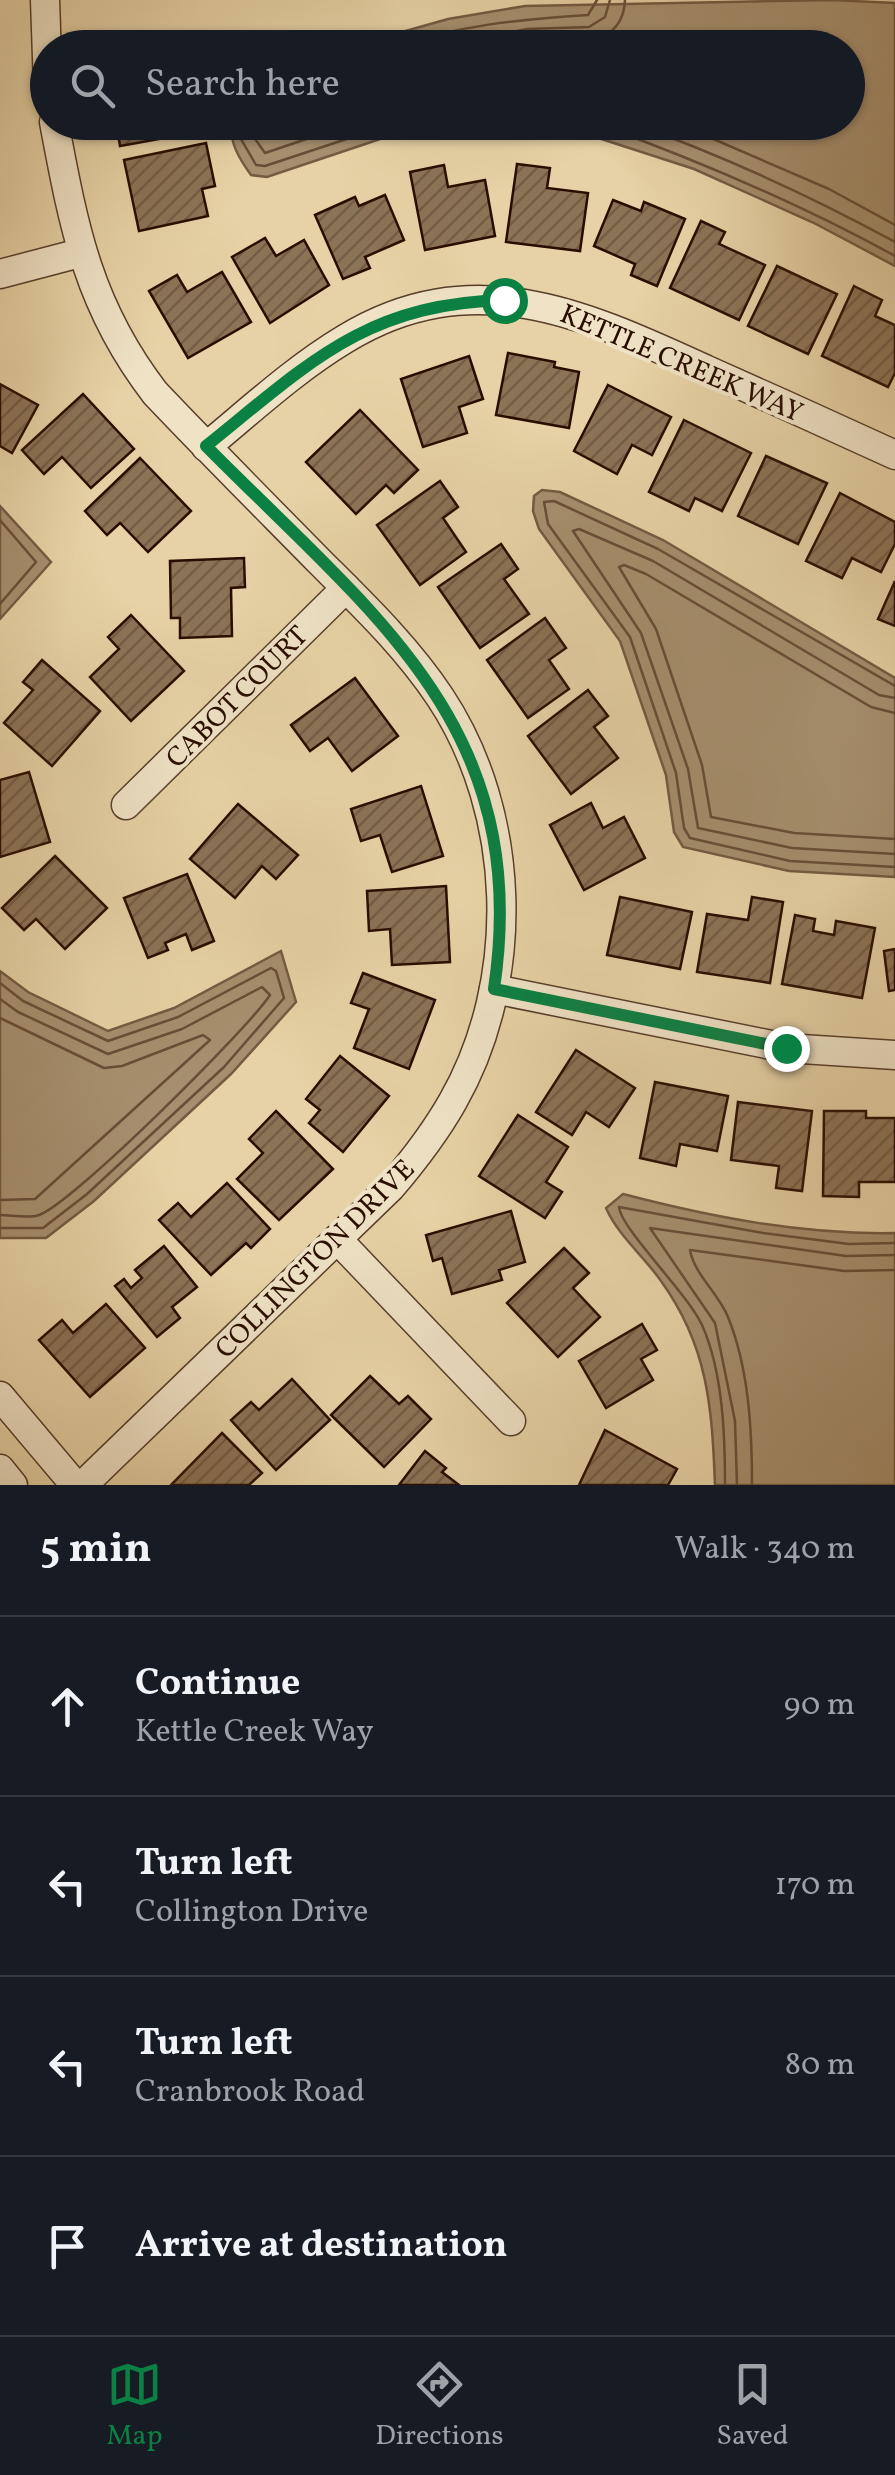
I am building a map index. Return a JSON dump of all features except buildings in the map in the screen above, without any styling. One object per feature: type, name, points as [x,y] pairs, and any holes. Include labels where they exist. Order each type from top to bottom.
[{"type":"street","points":[[45,0],[46,30]]},
{"type":"street","name":"COLLINGTON DRIVE","points":[[58,140],[80,253],[104,318],[127,358],[206,446],[411,656],[442,700],[468,748],[486,799],[498,852],[500,943],[494,989],[477,1049],[436,1130],[391,1187],[83,1485]]},
{"type":"street","points":[[0,274],[80,253]]},
{"type":"street","name":"KETTLE CREEK WAY","points":[[206,446],[346,338],[402,313],[453,302],[504,300],[544,304],[602,322],[895,455]]},
{"type":"street","name":"CABOT COURT","points":[[126,805],[346,588]]},
{"type":"street","points":[[494,989],[786,1048],[895,1055]]},
{"type":"street","points":[[336,1239],[510,1421]]},
{"type":"street","points":[[0,1396],[75,1485]]},
{"type":"street","points":[[0,1469],[13,1485]]},
{"type":"water","points":[[832,0],[895,3],[895,266],[814,223],[694,169],[604,140],[865,140],[865,30],[409,30],[525,6]]},
{"type":"water","points":[[233,140],[377,140],[267,177],[251,175]]},
{"type":"water","points":[[542,490],[560,492],[663,540],[895,678],[895,877],[789,871],[683,847],[674,832],[666,775],[620,641],[539,529],[533,511],[534,496]]},
{"type":"water","points":[[0,506],[51,562],[0,619]]},
{"type":"water","points":[[281,951],[296,1002],[231,1074],[94,1201],[46,1238],[0,1238],[0,971],[28,992],[108,1031],[174,1008]]},
{"type":"water","points":[[623,1194],[758,1223],[826,1231],[895,1233],[895,1485],[715,1485],[709,1403],[698,1354],[677,1305],[606,1208]]},
{"type":"route","points":[[504,300],[464,301],[402,313],[346,338],[206,446],[411,656],[442,700],[468,748],[486,799],[498,852],[500,943],[494,989],[786,1048]]}]
